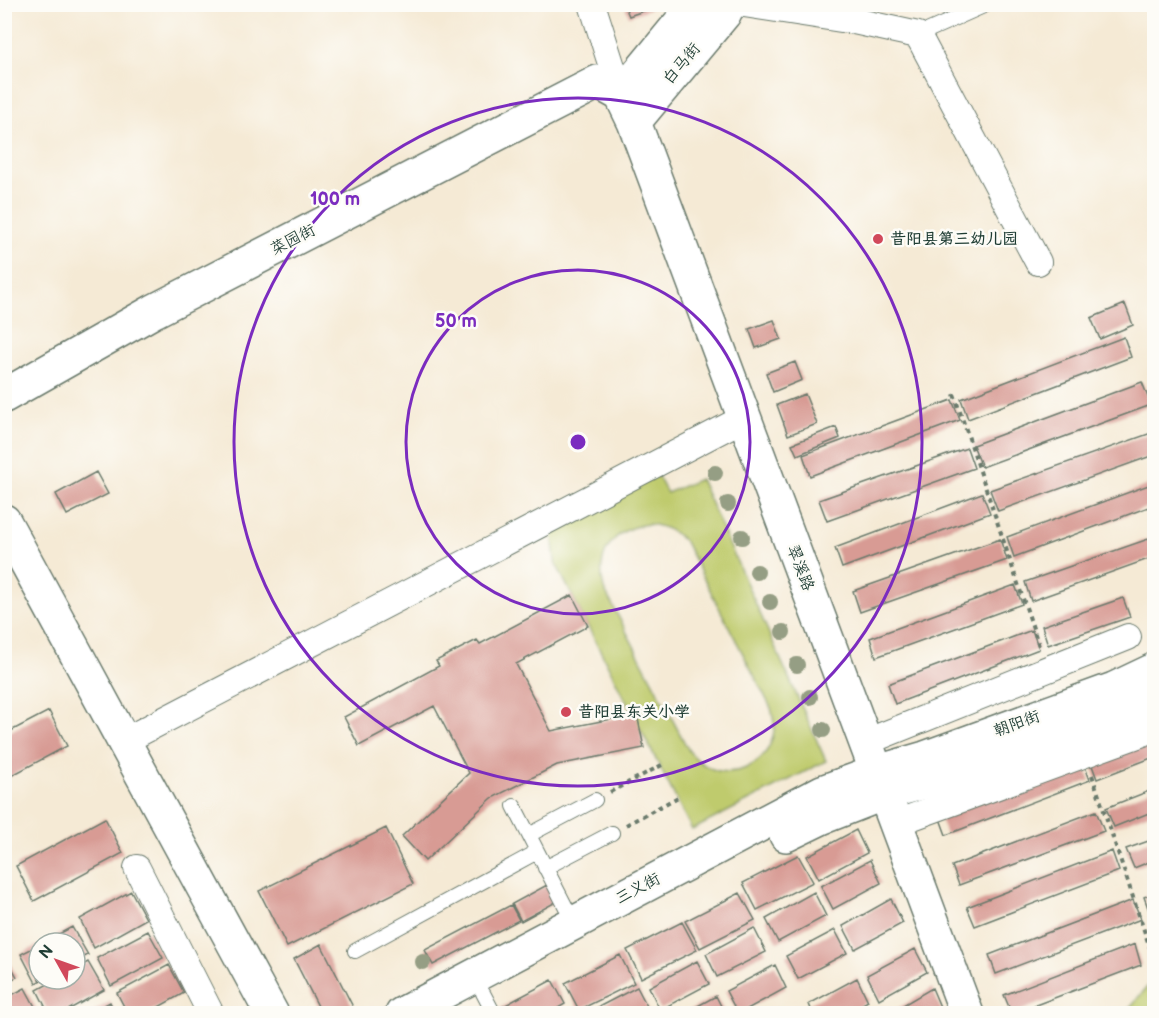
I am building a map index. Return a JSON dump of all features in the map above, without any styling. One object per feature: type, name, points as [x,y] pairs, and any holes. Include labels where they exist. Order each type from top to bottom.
[{"type":"street","points":[[592,4],[627,109]]},
{"type":"street","name":"白马街","points":[[627,109],[696,4]]},
{"type":"street","name":"白马街","points":[[627,109],[724,14],[729,4]]},
{"type":"street","points":[[744,4],[854,21],[918,35],[1038,262]]},
{"type":"street","name":"菜园街","points":[[4,396],[154,311],[598,82],[627,109]]},
{"type":"street","name":"翠溪路","points":[[627,109],[967,1014]]},
{"type":"street","points":[[124,741],[744,418]]},
{"type":"street","points":[[4,521],[272,1014]]},
{"type":"street","points":[[876,769],[1047,669],[1128,637]]},
{"type":"street","name":"朝阳街","points":[[876,769],[925,758],[1114,689],[1155,670]]},
{"type":"street","name":"朝阳街","points":[[876,769],[932,780],[1131,708],[1155,697]]},
{"type":"street","points":[[896,823],[1155,729]]},
{"type":"street","name":"三义街","points":[[402,1014],[822,792],[876,769]]},
{"type":"street","name":"三义街","points":[[442,1014],[488,1003],[821,818],[876,769]]},
{"type":"street","points":[[137,868],[211,1014]]},
{"type":"lane","points":[[918,35],[988,4]]},
{"type":"lane","points":[[529,835],[595,800]]},
{"type":"lane","points":[[514,806],[574,923]]},
{"type":"lane","points":[[545,868],[612,833]]},
{"type":"lane","points":[[355,951],[537,852]]},
{"type":"path","points":[[954,394],[1047,669]]},
{"type":"path","points":[[1085,754],[1154,960]]},
{"type":"path","points":[[595,800],[662,765]]},
{"type":"path","points":[[612,833],[678,797]]},
{"type":"green space","points":[[657,475],[667,493],[700,479],[826,761],[692,830],[555,562],[552,533]],"holes":[[[649,524],[668,530],[685,542],[771,708],[774,731],[766,752],[758,760],[739,770],[728,772],[706,766],[689,751],[604,589],[602,565],[610,545],[626,531]]]},
{"type":"green space","points":[[1154,979],[1154,1013],[1125,1013]]},
{"type":"building","points":[[624,4],[654,4],[655,7],[629,16]]},
{"type":"building","points":[[1125,304],[1133,325],[1100,339],[1091,318]]},
{"type":"building","points":[[774,320],[781,339],[756,348],[749,329]]},
{"type":"building","points":[[1124,337],[1131,357],[968,419],[961,399]]},
{"type":"building","points":[[795,362],[802,380],[773,392],[766,373]]},
{"type":"building","points":[[1142,382],[1151,405],[982,467],[973,445]]},
{"type":"building","points":[[805,394],[817,424],[788,435],[777,405]]},
{"type":"building","points":[[952,400],[960,420],[810,476],[803,455]]},
{"type":"building","points":[[836,427],[840,438],[797,455],[792,444]]},
{"type":"building","points":[[1154,432],[1154,455],[998,511],[990,490]]},
{"type":"building","points":[[967,448],[974,468],[827,521],[819,500]]},
{"type":"building","points":[[96,472],[108,494],[67,515],[56,494]]},
{"type":"building","points":[[1154,483],[1154,505],[1014,557],[1007,537]]},
{"type":"building","points":[[982,493],[990,513],[842,568],[835,548]]},
{"type":"building","points":[[1154,537],[1154,557],[1031,601],[1025,582]]},
{"type":"building","points":[[1000,539],[1007,560],[860,612],[853,591]]},
{"type":"building","points":[[1015,585],[1022,604],[876,657],[870,638]]},
{"type":"building","points":[[572,595],[588,626],[516,664],[551,731],[637,714],[644,748],[557,765],[492,798],[425,861],[402,836],[469,773],[434,706],[359,746],[344,717],[439,666],[436,661],[477,640],[480,644]]},
{"type":"building","points":[[1123,598],[1130,617],[1048,645],[1042,626]]},
{"type":"building","points":[[1032,630],[1039,649],[895,704],[888,684]]},
{"type":"building","points":[[49,711],[67,746],[5,779],[5,734]]},
{"type":"building","points":[[1154,735],[1154,757],[1097,779],[1090,760]]},
{"type":"building","points":[[1083,761],[1090,780],[946,835],[939,816]]},
{"type":"building","points":[[1154,789],[1154,811],[1114,827],[1106,808]]},
{"type":"building","points":[[1096,811],[1104,831],[959,885],[952,866]]},
{"type":"building","points":[[105,818],[123,853],[34,901],[16,866]]},
{"type":"building","points":[[386,828],[413,884],[287,947],[259,891]]},
{"type":"building","points":[[856,830],[867,853],[819,879],[807,856]]},
{"type":"building","points":[[1154,839],[1154,860],[1134,868],[1126,849]]},
{"type":"building","points":[[1112,851],[1119,871],[975,926],[967,907]]},
{"type":"building","points":[[798,855],[813,882],[757,910],[743,883]]},
{"type":"building","points":[[870,860],[881,883],[833,909],[821,886]]},
{"type":"building","points":[[547,885],[556,902],[521,921],[512,904]]},
{"type":"building","points":[[131,891],[146,919],[94,948],[80,919]]},
{"type":"building","points":[[814,892],[826,916],[778,942],[766,919]]},
{"type":"building","points":[[740,893],[755,920],[700,948],[685,921]]},
{"type":"building","points":[[1154,893],[1154,915],[1151,916],[1144,897]]},
{"type":"building","points":[[891,899],[903,923],[855,949],[843,926]]},
{"type":"building","points":[[1133,900],[1141,919],[996,974],[989,955]]},
{"type":"building","points":[[511,905],[519,920],[433,965],[425,950]]},
{"type":"building","points":[[682,922],[697,950],[641,978],[627,950]]},
{"type":"building","points":[[754,928],[766,952],[717,977],[706,954]]},
{"type":"building","points":[[835,930],[847,953],[798,979],[786,956]]},
{"type":"building","points":[[148,931],[163,958],[111,986],[97,958]]},
{"type":"building","points":[[321,944],[353,1007],[341,1014],[322,1014],[294,959]]},
{"type":"building","points":[[1135,944],[1141,965],[1012,1014],[1004,995]]},
{"type":"building","points":[[915,949],[927,972],[879,999],[867,975]]},
{"type":"building","points":[[27,951],[27,966],[21,954]]},
{"type":"building","points":[[4,953],[17,977],[4,983]]},
{"type":"building","points":[[620,955],[634,983],[579,1010],[565,983]]},
{"type":"building","points":[[697,961],[709,984],[660,1010],[649,987]]},
{"type":"building","points":[[87,963],[104,990],[61,1014],[49,1014],[38,991],[87,991]]},
{"type":"building","points":[[169,965],[184,993],[146,1014],[128,1014],[117,993]]},
{"type":"building","points":[[775,965],[786,988],[738,1014],[726,991]]},
{"type":"building","points":[[857,978],[868,1001],[846,1014],[813,1014],[809,1004]]},
{"type":"building","points":[[552,980],[565,1004],[548,1014],[502,1014],[500,1008]]},
{"type":"building","points":[[637,987],[651,1014],[585,1014]]},
{"type":"building","points":[[25,988],[39,1014],[4,1014],[4,999]]},
{"type":"building","points":[[932,988],[943,1014],[888,1014]]},
{"type":"building","points":[[716,996],[725,1014],[683,1014]]},
{"type":"building","points":[[110,1002],[116,1014],[88,1014]]},
{"type":"place","name":"昔阳县第三幼儿园","points":[[878,239]]},
{"type":"place","name":"昔阳县东关小学","points":[[566,712]]}]
